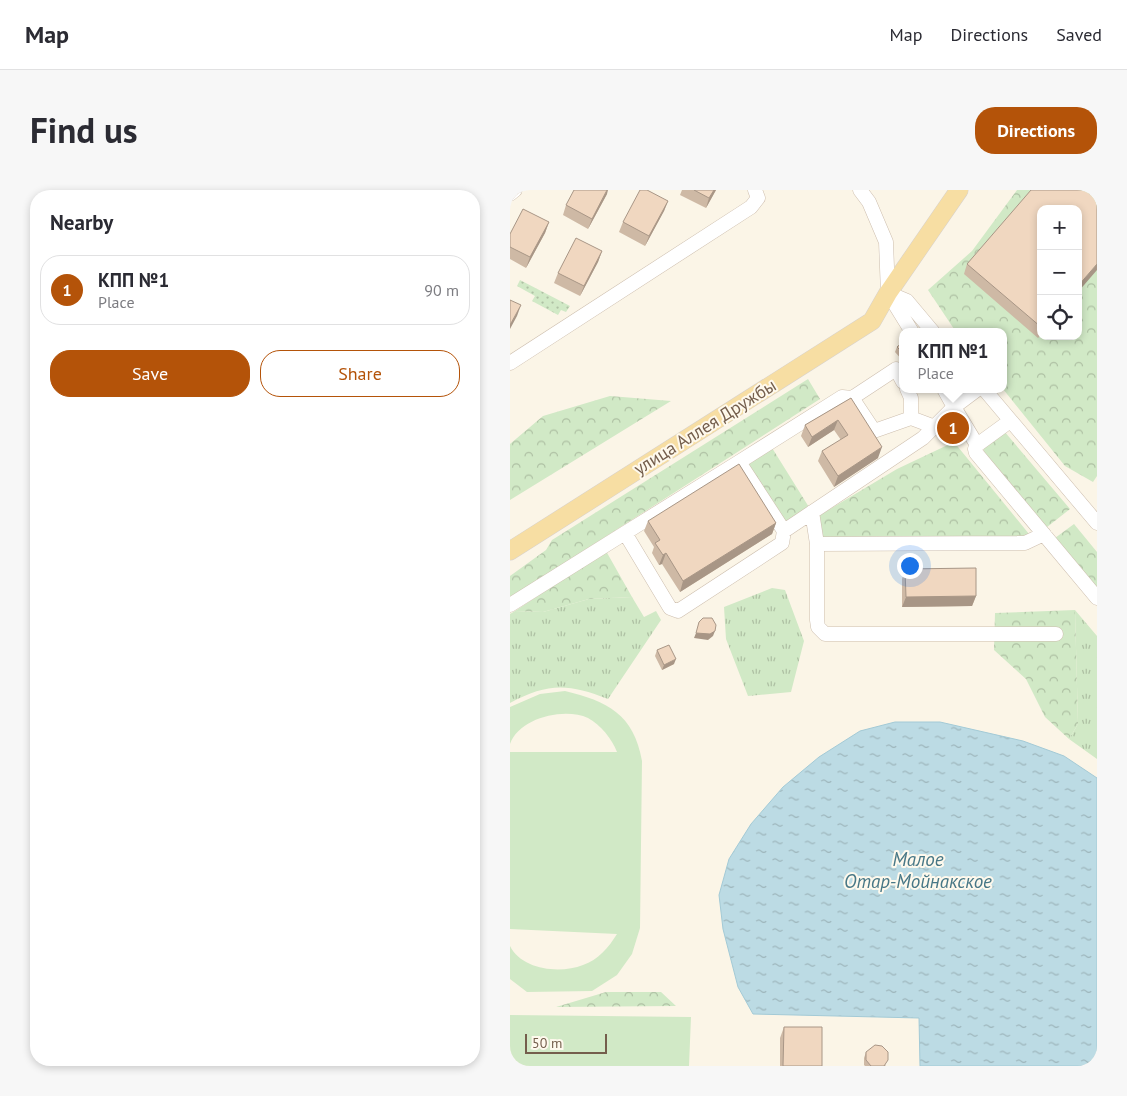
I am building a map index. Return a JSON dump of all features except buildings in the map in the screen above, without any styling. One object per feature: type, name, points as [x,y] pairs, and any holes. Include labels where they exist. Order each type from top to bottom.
[{"type":"main road","name":"улица Аллея Дружбы","points":[[510,551],[872,321],[888,293],[959,190]]},
{"type":"street","points":[[510,194],[516,190]]},
{"type":"street","points":[[510,364],[751,207],[758,198],[755,190]]},
{"type":"street","points":[[860,190],[869,202],[886,242],[888,293],[910,328]]},
{"type":"street","points":[[888,293],[908,301],[930,328]]},
{"type":"street","points":[[510,605],[842,397],[852,398],[896,369],[899,375]]},
{"type":"street","points":[[909,393],[911,398],[912,418]]},
{"type":"street","points":[[946,393],[977,445],[976,453],[1097,598]]},
{"type":"street","points":[[784,531],[923,438],[954,408],[973,393]]},
{"type":"street","points":[[987,393],[1097,523]]},
{"type":"street","points":[[852,398],[874,431],[912,418],[935,427]]},
{"type":"street","points":[[977,445],[1010,421]]},
{"type":"street","points":[[625,533],[670,608],[678,611],[782,543],[784,531],[739,462]]},
{"type":"street","points":[[812,512],[817,544],[817,620],[818,627],[825,634],[1056,634]]},
{"type":"street","points":[[817,544],[1025,543],[1044,534]]},
{"type":"green space","points":[[1017,190],[1097,190],[1097,476],[1093,482],[1065,466],[1006,393],[1007,328],[953,328],[928,290],[972,251]]},
{"type":"green space","points":[[520,280],[570,306],[566,312],[561,310],[558,315],[532,301],[535,296],[517,286]]},
{"type":"green space","points":[[808,379],[820,399],[510,598],[510,576],[546,550],[552,540]]},
{"type":"green space","points":[[610,396],[671,401],[510,500],[510,444],[543,416]]},
{"type":"green space","points":[[1004,431],[1070,509],[1042,531],[988,467],[983,447]]},
{"type":"green space","points":[[954,442],[1029,534],[1014,539],[820,539],[820,515],[897,469]]},
{"type":"green space","points":[[769,443],[812,512],[784,531],[739,462]]},
{"type":"green space","points":[[1074,524],[1097,552],[1097,597],[1055,538]]},
{"type":"green space","points":[[606,551],[632,597],[589,599],[543,612],[515,611]]},
{"type":"green space","points":[[772,588],[785,590],[804,641],[791,692],[748,696],[726,639],[724,607]]},
{"type":"green space","points":[[632,597],[644,617],[656,611],[661,620],[608,699],[581,690],[558,687],[523,696],[510,703],[510,614],[515,611],[543,612],[589,599]]},
{"type":"green space","points":[[1075,610],[1097,636],[1097,759],[1069,739],[1078,724]]},
{"type":"green space","points":[[1075,610],[1078,724],[1069,739],[1045,717],[1026,679],[994,650],[995,613]]},
{"type":"green space","points":[[565,691],[594,700],[616,712],[625,721],[638,745],[642,761],[640,928],[632,954],[617,975],[592,991],[527,992],[510,979],[510,946],[516,954],[532,965],[553,969],[574,968],[594,960],[607,948],[617,934],[510,929],[510,752],[617,752],[612,742],[597,724],[588,718],[567,714],[543,717],[532,721],[515,735],[510,744],[510,707],[540,694]]},
{"type":"green space","points":[[606,992],[661,992],[676,1006],[556,1007]]},
{"type":"green space","points":[[510,1015],[691,1017],[689,1066],[510,1066]]},
{"type":"water","name":"Малое Отар-Мойнакское","points":[[895,722],[940,722],[1023,741],[1064,756],[1097,778],[1097,1066],[920,1066],[919,1018],[753,1014],[738,987],[723,929],[719,895],[729,859],[751,824],[783,787],[819,757],[860,731]]},
{"type":"place","name":"КПП №1","points":[[953,428]]}]
